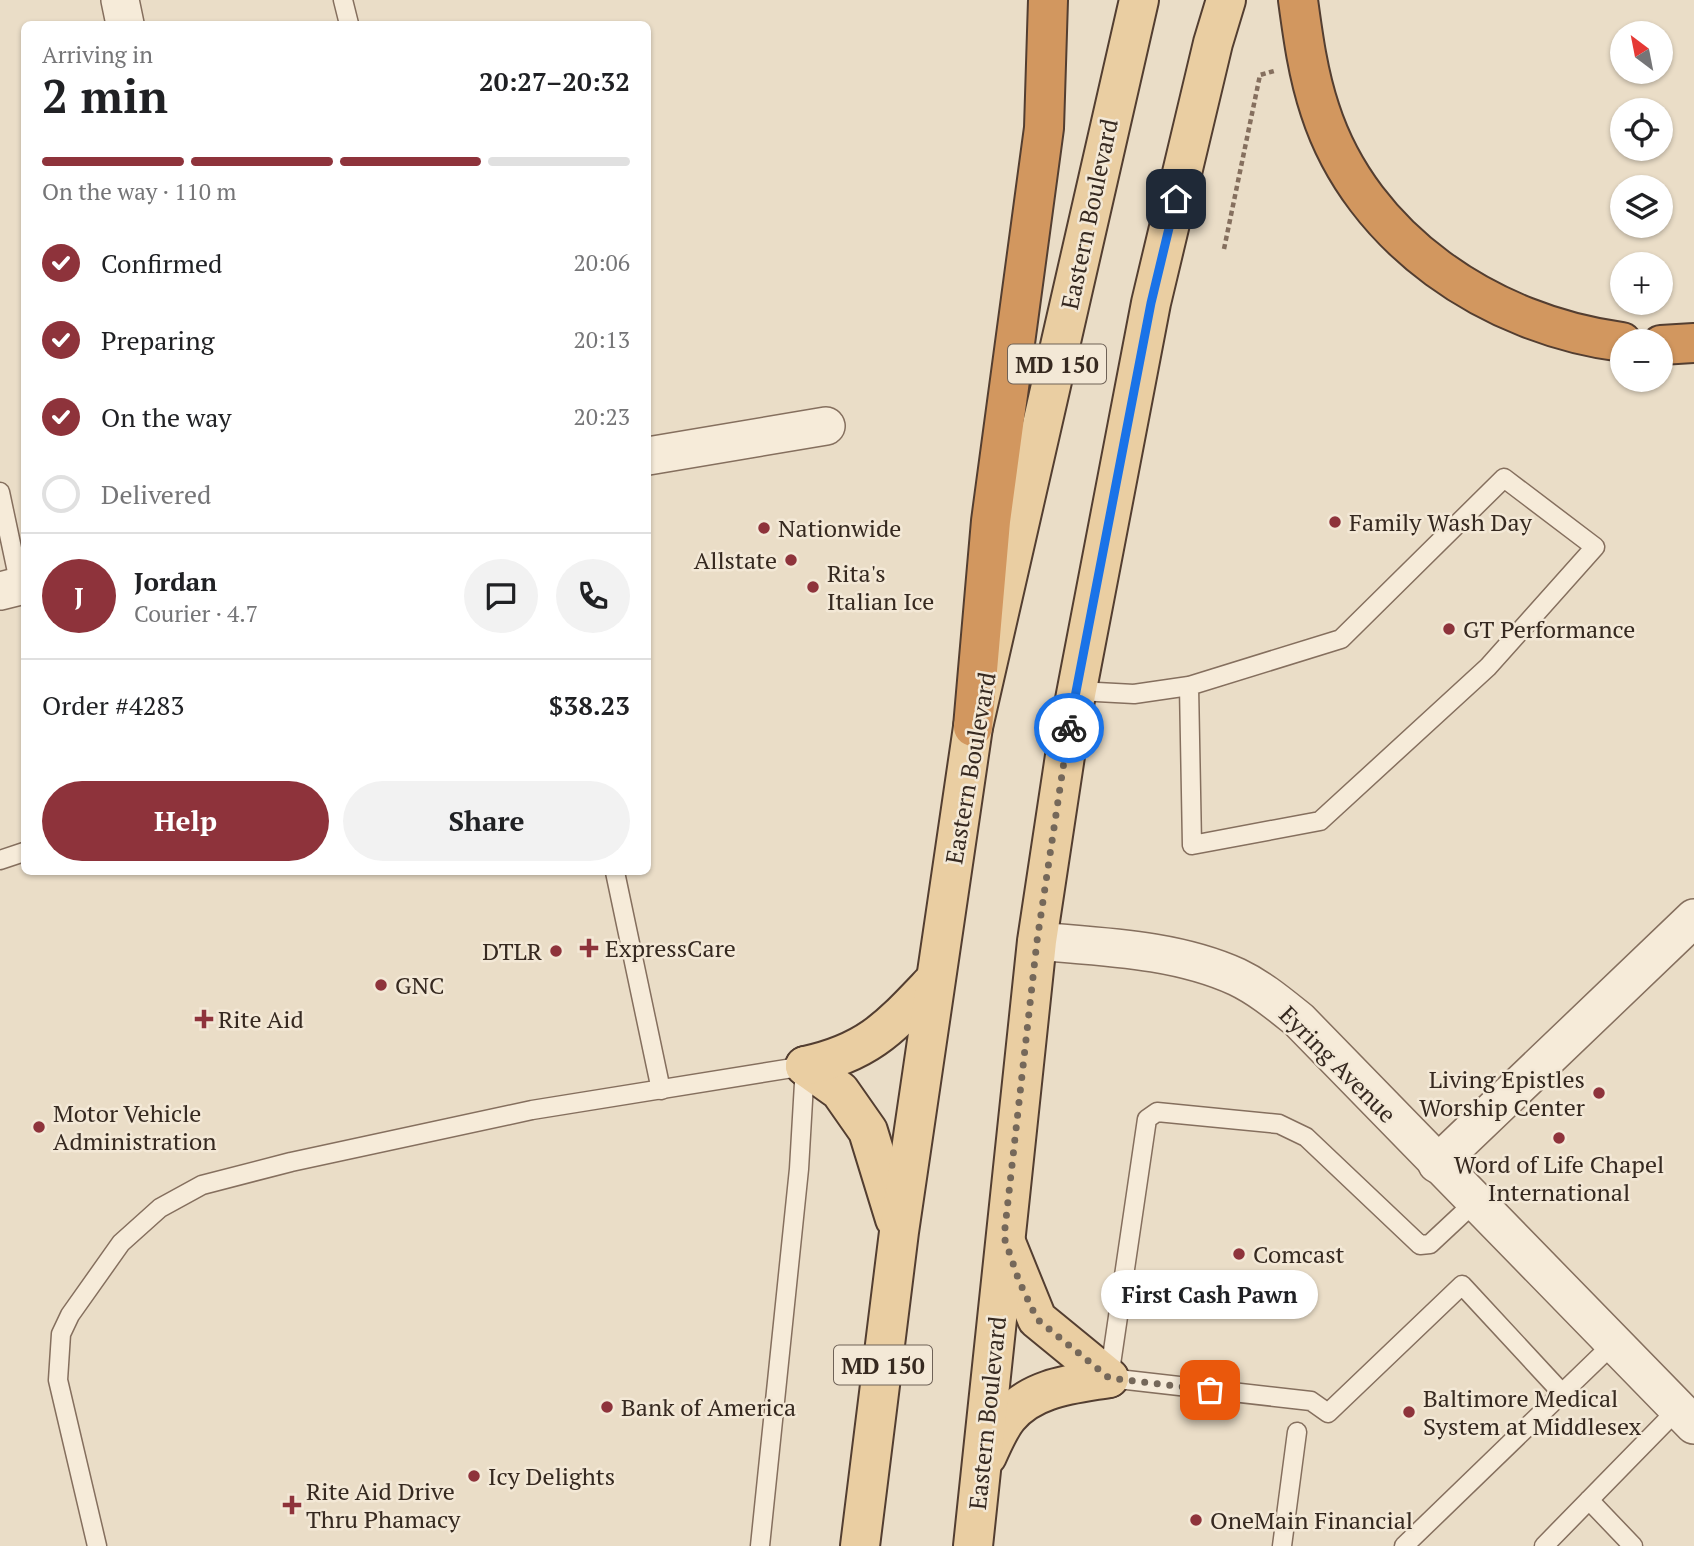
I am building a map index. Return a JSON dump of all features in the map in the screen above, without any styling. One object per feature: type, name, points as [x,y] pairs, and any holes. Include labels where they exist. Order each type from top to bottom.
[{"type":"highway","points":[[973,727],[991,521],[1044,128],[1048,0]]},
{"type":"highway","points":[[1298,0],[1306,60],[1321,112],[1353,176],[1412,248],[1451,280],[1497,306],[1547,326],[1610,339]]},
{"type":"highway","points":[[1673,344],[1694,343]]},
{"type":"main road","name":"Eastern Boulevard","points":[[860,1546],[899,1232],[973,727],[1139,0]]},
{"type":"main road","name":"Eastern Boulevard","points":[[973,1546],[1037,941],[1078,691],[1151,303],[1213,43],[1226,0]]},
{"type":"main road","points":[[805,1066],[840,1059],[882,1035],[935,980]]},
{"type":"main road","points":[[805,1066],[840,1091],[868,1131],[899,1232]]},
{"type":"main road","points":[[1004,1237],[1019,1281],[1037,1319],[1109,1378]]},
{"type":"main road","points":[[983,1463],[1007,1417],[1029,1398],[1067,1385],[1109,1378]]},
{"type":"main road","points":[[843,1546],[850,1540],[866,1498]]},
{"type":"street","points":[[120,0],[124,21]]},
{"type":"street","points":[[651,455],[826,426]]},
{"type":"street","points":[[1437,1164],[1694,918]]},
{"type":"street","name":"Eyring Avenue","points":[[1037,941],[1135,951],[1188,961],[1237,977],[1266,994],[1299,1020],[1686,1417]]},
{"type":"lane","points":[[343,0],[348,21]]},
{"type":"lane","points":[[1078,691],[1134,694],[1189,686],[1341,639],[1504,478],[1595,548],[1488,667],[1320,821],[1192,845],[1189,686]]},
{"type":"lane","points":[[0,492],[15,588]]},
{"type":"lane","points":[[0,860],[21,853]]},
{"type":"lane","points":[[616,875],[661,1090]]},
{"type":"lane","points":[[97,1546],[58,1380],[57,1357],[61,1334],[70,1315],[121,1243],[142,1223],[181,1195],[223,1178],[532,1110],[805,1066],[799,1169],[760,1546]]},
{"type":"lane","points":[[1475,1202],[1430,1244],[1420,1245],[1306,1137],[1279,1124],[1157,1112],[1147,1119],[1109,1378],[1311,1401],[1328,1413],[1462,1285],[1562,1393]]},
{"type":"lane","points":[[1404,1546],[1614,1343]]},
{"type":"lane","points":[[1544,1546],[1589,1500],[1686,1417]]},
{"type":"lane","points":[[1282,1546],[1297,1432]]},
{"type":"lane","points":[[1589,1500],[1633,1546]]},
{"type":"path","points":[[1224,249],[1260,75],[1306,60]]},
{"type":"way so far","points":[[1069,728],[1037,941],[1004,1237],[1019,1281],[1037,1319],[1109,1378],[1210,1390]]},
{"type":"place","name":"Family Wash Day","points":[[1335,522]]},
{"type":"place","name":"Nationwide","points":[[764,528]]},
{"type":"place","name":"Allstate","points":[[791,560]]},
{"type":"place","name":"Rita's Italian Ice","points":[[813,587]]},
{"type":"place","name":"GT Performance","points":[[1449,629]]},
{"type":"place","name":"ExpressCare","points":[[589,948]]},
{"type":"place","name":"DTLR","points":[[556,951]]},
{"type":"place","name":"GNC","points":[[381,985]]},
{"type":"place","name":"Rite Aid","points":[[204,1019]]},
{"type":"place","name":"Living Epistles Worship Center","points":[[1599,1093]]},
{"type":"place","name":"Motor Vehicle Administration","points":[[39,1127]]},
{"type":"place","name":"Word of Life Chapel International","points":[[1559,1138]]},
{"type":"place","name":"Comcast","points":[[1239,1254]]},
{"type":"place","name":"First Cash Pawn","points":[[1210,1390]]},
{"type":"place","name":"Bank of America","points":[[607,1407]]},
{"type":"place","name":"Baltimore Medical System at Middlesex","points":[[1409,1412]]},
{"type":"place","name":"Icy Delights","points":[[474,1476]]},
{"type":"place","name":"Rite Aid Drive Thru Phamacy","points":[[292,1505]]},
{"type":"place","name":"OneMain Financial","points":[[1196,1520]]},
{"type":"route","points":[[1069,728],[1151,303],[1176,199]]}]
